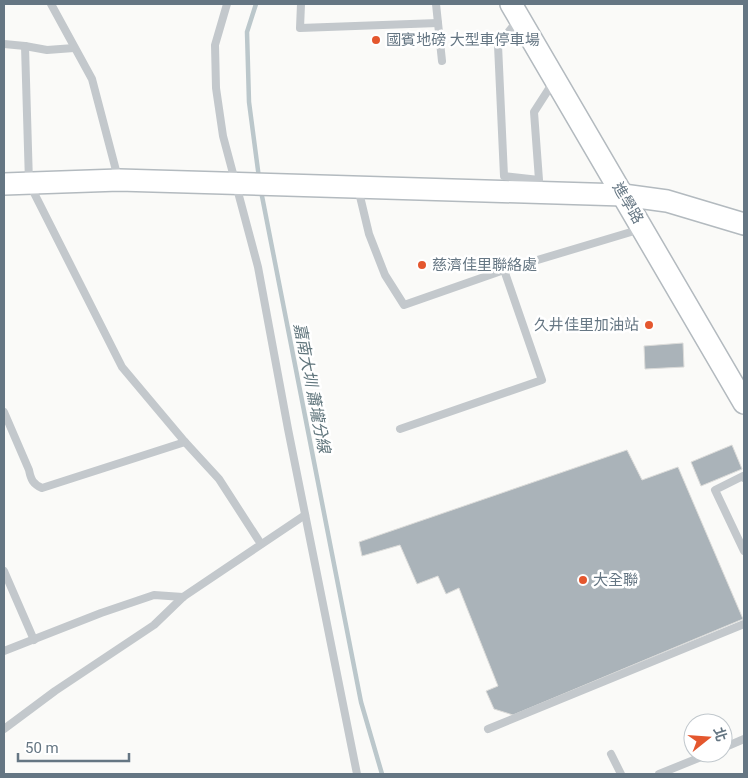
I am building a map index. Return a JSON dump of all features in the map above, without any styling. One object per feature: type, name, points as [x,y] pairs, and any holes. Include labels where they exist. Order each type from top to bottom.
[{"type":"street","name":"進學路","points":[[515,11],[744,403]]},
{"type":"street","points":[[4,184],[119,180],[623,195],[667,201],[744,224]]},
{"type":"lane","points":[[50,4],[92,79],[119,180]]},
{"type":"lane","points":[[227,4],[215,45],[216,88],[223,136],[234,183],[258,267],[357,774]]},
{"type":"lane","points":[[301,4],[300,28],[438,24]]},
{"type":"lane","points":[[436,4],[442,61]]},
{"type":"lane","points":[[515,11],[498,45],[504,176],[539,180],[534,112],[555,79]]},
{"type":"lane","points":[[4,44],[47,50],[74,48]]},
{"type":"lane","points":[[25,46],[29,183],[122,367],[219,479],[261,544]]},
{"type":"lane","points":[[358,187],[369,234],[385,276],[404,306],[504,270],[643,228]]},
{"type":"lane","points":[[400,429],[542,380],[504,270]]},
{"type":"lane","points":[[4,412],[29,470],[31,479],[34,484],[42,488],[185,442]]},
{"type":"lane","points":[[744,478],[743,476],[715,490],[744,551]]},
{"type":"lane","points":[[4,729],[56,691],[154,625],[183,598],[305,515]]},
{"type":"lane","points":[[4,571],[34,640]]},
{"type":"lane","points":[[4,651],[101,613],[154,595],[183,598]]},
{"type":"lane","points":[[488,729],[744,624]]},
{"type":"lane","points":[[611,754],[621,774]]},
{"type":"lane","points":[[659,774],[686,763]]},
{"type":"building","points":[[683,343],[684,367],[645,369],[644,346]]},
{"type":"building","points":[[732,445],[742,469],[701,486],[691,462]]},
{"type":"building","name":"大全聯","points":[[627,450],[642,480],[678,467],[743,619],[513,715],[494,709],[486,691],[498,686],[459,588],[446,594],[438,576],[417,584],[400,545],[362,556],[359,542]]},
{"type":"waterway","name":"嘉南大圳 蕭壠分線","points":[[256,4],[247,32],[249,102],[259,178]]},
{"type":"waterway","name":"嘉南大圳 蕭壠分線","points":[[261,191],[361,702],[382,774]]},
{"type":"place","name":"國賓地磅 大型車停車場","points":[[376,40]]},
{"type":"place","name":"慈濟佳里聯絡處","points":[[422,265]]},
{"type":"place","name":"久井佳里加油站","points":[[649,325]]},
{"type":"place","name":"大全聯","points":[[583,580]]}]
